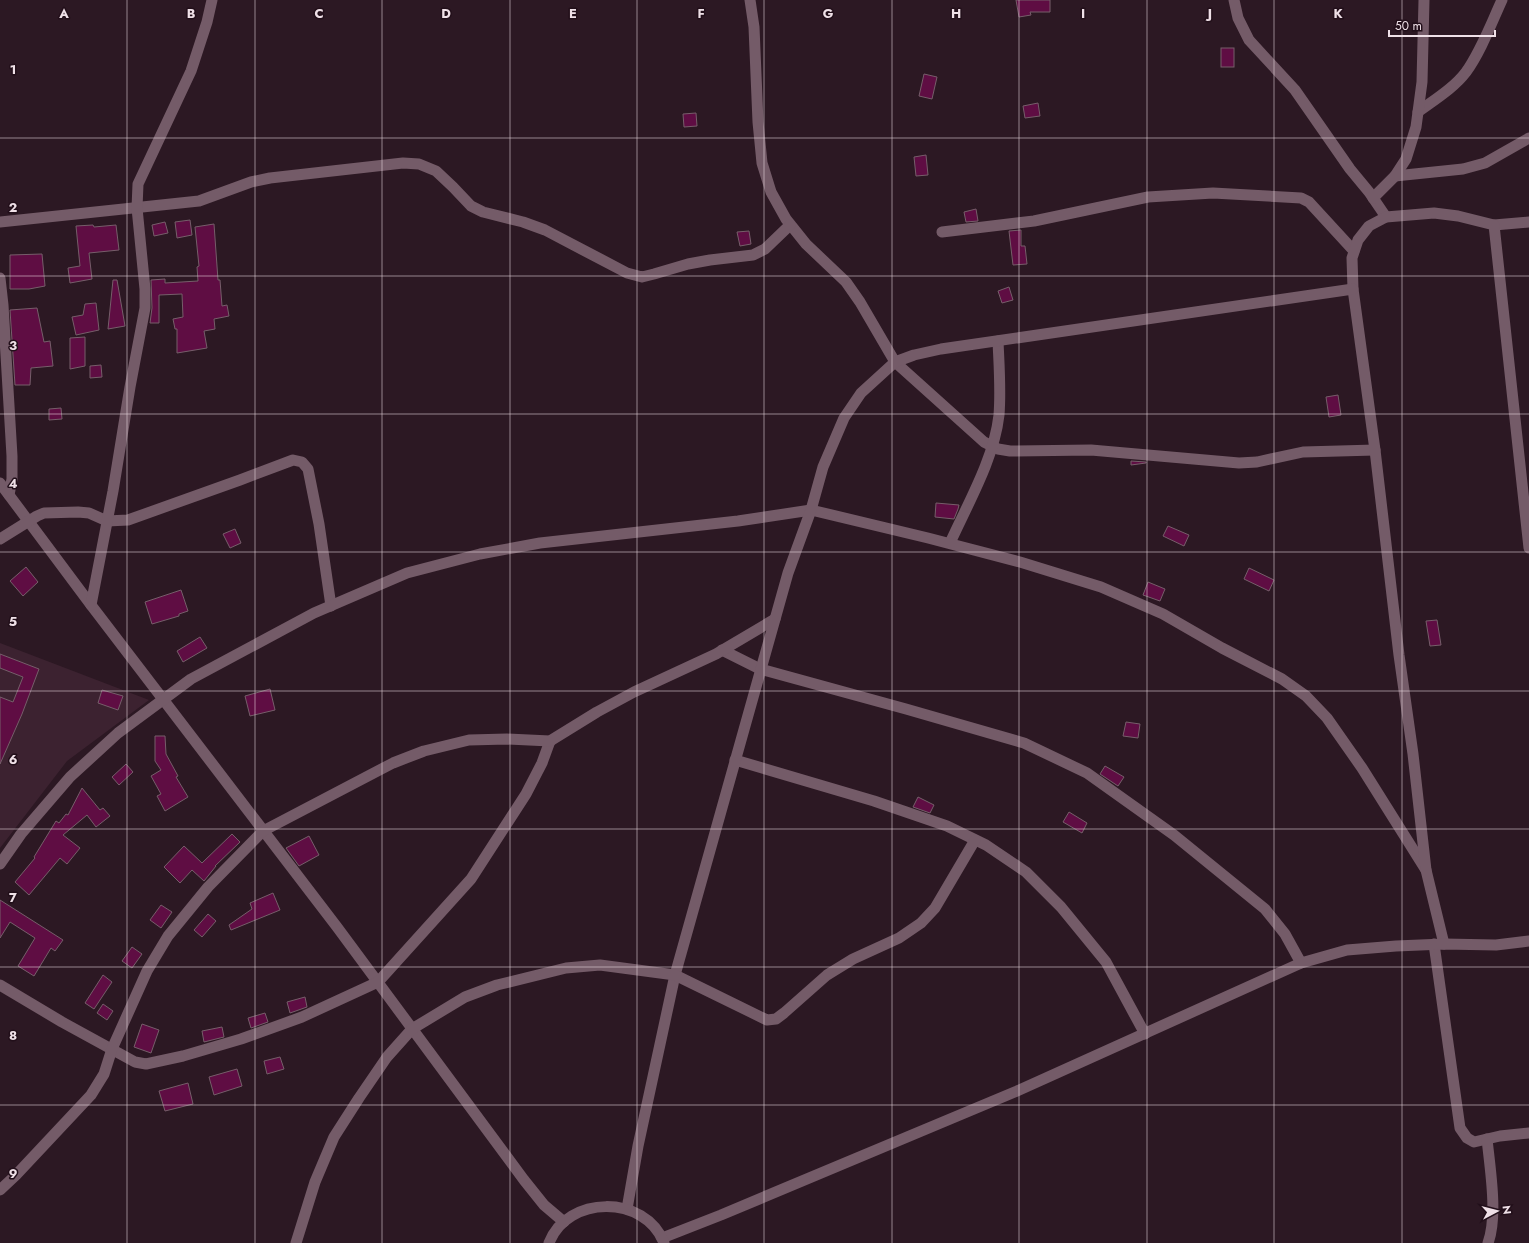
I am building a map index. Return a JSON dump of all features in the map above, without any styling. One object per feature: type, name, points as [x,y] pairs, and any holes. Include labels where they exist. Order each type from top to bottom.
[{"type":"street","points":[[91,605],[145,308],[145,289],[136,208],[138,184],[191,71],[207,22],[212,0]]},
{"type":"street","points":[[750,0],[754,27],[758,122],[762,163],[771,192],[790,225],[806,244],[846,282],[860,302],[896,362],[984,442],[998,449],[1010,451],[1091,450],[1239,463],[1257,462],[1303,452],[1375,450]]},
{"type":"street","points":[[1234,0],[1238,18],[1249,40],[1294,90],[1386,217]]},
{"type":"street","points":[[1373,198],[1395,176],[1406,159],[1416,127],[1422,82],[1424,0]]},
{"type":"street","points":[[1418,112],[1452,86],[1465,73],[1476,56],[1502,0]]},
{"type":"street","points":[[1395,176],[1463,169],[1485,163],[1529,138]]},
{"type":"street","points":[[0,222],[199,201],[251,182],[270,178],[402,163],[419,164],[436,171],[453,186],[471,206],[483,212],[523,222],[545,230],[627,273],[642,276],[688,264],[753,255],[765,249],[790,225]]},
{"type":"street","points":[[942,232],[1034,221],[1148,197],[1213,193],[1301,198],[1309,202],[1354,251]]},
{"type":"street","points":[[1529,222],[1494,225],[1458,216],[1434,213],[1386,217],[1369,226],[1358,240],[1352,258],[1353,289],[1375,450],[1426,870],[1439,944],[1460,1128],[1467,1138],[1474,1142],[1529,1133]]},
{"type":"street","points":[[1494,225],[1529,548]]},
{"type":"street","points":[[0,278],[4,305],[12,448],[12,479],[9,495]]},
{"type":"street","points":[[627,1209],[638,1146],[675,975],[760,669],[788,573],[811,510],[823,467],[844,418],[861,393],[896,362],[914,355],[941,349],[1353,289]]},
{"type":"street","points":[[950,543],[993,446],[999,416],[1000,394],[998,341]]},
{"type":"street","points":[[0,539],[44,513],[78,512],[89,513],[107,521],[128,520],[293,460],[302,462],[308,469],[319,524],[331,606]]},
{"type":"street","points":[[0,483],[28,522],[337,927],[544,1205],[564,1222]]},
{"type":"street","points":[[0,864],[21,834],[70,777],[118,733],[163,698],[191,679],[331,606],[407,573],[480,554],[540,543],[731,522],[811,510],[950,543],[1020,562],[1101,587],[1163,614],[1222,648],[1282,679],[1306,696],[1327,718],[1362,768],[1426,870]]},
{"type":"street","points":[[0,1190],[91,1095],[104,1074],[112,1049],[147,971],[168,936],[208,887],[263,831],[393,763],[424,751],[469,740],[506,738],[550,741],[597,712],[634,692],[722,650],[775,619]]},
{"type":"street","points":[[722,650],[760,669],[1024,743],[1086,774],[1174,835],[1265,908],[1284,934],[1301,963]]},
{"type":"street","points":[[0,985],[62,1022],[135,1062],[146,1064],[183,1056],[241,1039],[302,1017],[378,982],[471,879],[526,794],[542,763],[550,741]]},
{"type":"street","points":[[735,760],[874,801],[947,826],[986,845],[1026,872],[1061,906],[1106,962],[1145,1034]]},
{"type":"street","points":[[296,1243],[315,1182],[334,1137],[387,1057],[412,1028],[465,997],[497,985],[566,968],[600,966],[675,975],[767,1020],[776,1018],[784,1013],[827,975],[853,959],[899,938],[921,923],[935,908],[975,840]]},
{"type":"street","points":[[549,1243],[551,1237],[564,1222],[578,1212],[594,1207],[611,1206],[627,1209],[641,1216],[653,1226],[663,1241],[721,1215],[1010,1094],[1301,963],[1347,950],[1439,944],[1496,945],[1529,941]]},
{"type":"street","points":[[1487,1139],[1492,1179],[1493,1217],[1488,1243]]},
{"type":"shaded area","points":[[0,643],[149,700],[67,761],[0,848]]},
{"type":"building","points":[[1016,0],[1050,0],[1050,12],[1030,12],[1031,15],[1019,17]]},
{"type":"building","points":[[1221,48],[1234,48],[1234,67],[1221,67]]},
{"type":"building","points":[[924,74],[937,77],[932,99],[919,96]]},
{"type":"building","points":[[1038,103],[1040,116],[1025,118],[1023,106]]},
{"type":"building","points":[[696,113],[697,126],[684,127],[683,114]]},
{"type":"building","points":[[926,155],[928,175],[916,176],[914,157]]},
{"type":"building","points":[[976,209],[978,221],[966,222],[964,212]]},
{"type":"building","points":[[190,220],[192,235],[177,238],[175,222]]},
{"type":"building","points":[[165,222],[168,233],[154,236],[152,225]]},
{"type":"building","points":[[214,224],[218,280],[220,280],[222,306],[227,305],[229,316],[214,319],[215,329],[204,331],[207,348],[177,353],[177,329],[175,329],[173,319],[183,317],[182,294],[159,295],[159,323],[150,323],[152,308],[151,280],[165,279],[165,283],[198,281],[197,267],[199,266],[195,227]]},
{"type":"building","points":[[93,225],[94,227],[116,225],[119,250],[89,253],[92,279],[70,283],[68,268],[80,266],[76,226]]},
{"type":"building","points":[[1021,230],[1021,246],[1025,246],[1027,264],[1013,265],[1009,231]]},
{"type":"building","points":[[749,231],[751,244],[740,246],[737,232]]},
{"type":"building","points":[[42,254],[45,286],[29,289],[10,289],[10,255]]},
{"type":"building","points":[[113,280],[117,280],[125,326],[108,329]]},
{"type":"building","points":[[1009,287],[1013,300],[1002,303],[998,291]]},
{"type":"building","points":[[96,303],[99,330],[76,335],[72,317],[83,315],[85,304]]},
{"type":"building","points":[[37,308],[44,342],[50,341],[53,366],[31,368],[30,385],[15,385],[10,310]]},
{"type":"building","points":[[85,337],[85,366],[70,369],[70,338]]},
{"type":"building","points":[[101,365],[102,377],[90,378],[90,366]]},
{"type":"building","points":[[1338,395],[1341,415],[1329,417],[1326,397]]},
{"type":"building","points":[[61,408],[62,419],[49,420],[49,409]]},
{"type":"building","points":[[1131,461],[1146,462],[1146,463],[1131,465]]},
{"type":"building","points":[[936,503],[959,505],[954,519],[935,517]]},
{"type":"building","points":[[1168,526],[1189,535],[1184,546],[1163,536]]},
{"type":"building","points":[[235,529],[241,543],[230,548],[223,534]]},
{"type":"building","points":[[26,567],[38,582],[23,596],[10,581]]},
{"type":"building","points":[[1249,568],[1274,580],[1269,591],[1244,579]]},
{"type":"building","points":[[1148,582],[1165,589],[1160,601],[1143,595]]},
{"type":"building","points":[[181,590],[188,611],[179,614],[179,616],[152,624],[145,602]]},
{"type":"building","points":[[1437,620],[1441,645],[1430,646],[1426,621]]},
{"type":"building","points":[[200,637],[207,648],[183,662],[177,651]]},
{"type":"building","points":[[0,654],[39,669],[22,714],[0,764],[0,697],[13,702],[23,677],[0,668]]},
{"type":"building","points":[[270,689],[275,710],[250,716],[245,696]]},
{"type":"building","points":[[102,690],[123,696],[118,710],[98,703]]},
{"type":"building","points":[[1126,722],[1140,724],[1138,738],[1123,736]]},
{"type":"building","points":[[155,736],[165,736],[166,754],[178,776],[176,777],[188,797],[165,811],[157,796],[161,794],[151,776],[161,770],[155,761]]},
{"type":"building","points":[[126,764],[133,772],[119,785],[112,777]]},
{"type":"building","points":[[1105,766],[1124,777],[1118,786],[1100,774]]},
{"type":"building","points":[[82,788],[100,810],[103,808],[110,816],[96,827],[87,815],[63,835],[80,848],[67,864],[60,858],[29,895],[15,882],[35,858],[34,857],[56,821],[59,823],[66,814],[68,815]]},
{"type":"building","points":[[918,797],[934,805],[930,813],[913,807]]},
{"type":"building","points":[[1069,812],[1087,823],[1082,833],[1063,822]]},
{"type":"building","points":[[232,834],[240,842],[215,866],[204,881],[192,870],[180,883],[164,867],[184,846],[202,863]]},
{"type":"building","points":[[309,836],[319,855],[299,866],[286,848]]},
{"type":"building","points":[[273,893],[280,910],[231,930],[229,925],[252,909],[250,903]]},
{"type":"building","points":[[0,900],[63,940],[55,951],[51,948],[34,976],[18,966],[35,938],[10,922],[0,938]]},
{"type":"building","points":[[161,905],[172,912],[161,928],[150,920]]},
{"type":"building","points":[[208,914],[216,921],[202,937],[194,930]]},
{"type":"building","points":[[132,947],[142,954],[132,968],[122,961]]},
{"type":"building","points":[[103,975],[112,982],[94,1009],[85,1003]]},
{"type":"building","points":[[305,997],[307,1007],[290,1013],[287,1002]]},
{"type":"building","points":[[103,1004],[113,1011],[107,1020],[97,1013]]},
{"type":"building","points":[[265,1013],[268,1022],[251,1028],[248,1018]]},
{"type":"building","points":[[142,1024],[159,1030],[151,1053],[134,1047]]},
{"type":"building","points":[[222,1027],[224,1037],[204,1042],[202,1031]]},
{"type":"building","points":[[280,1057],[284,1069],[267,1074],[264,1061]]},
{"type":"building","points":[[237,1069],[242,1086],[214,1095],[209,1077]]},
{"type":"building","points":[[188,1083],[193,1104],[165,1111],[159,1091]]}]
